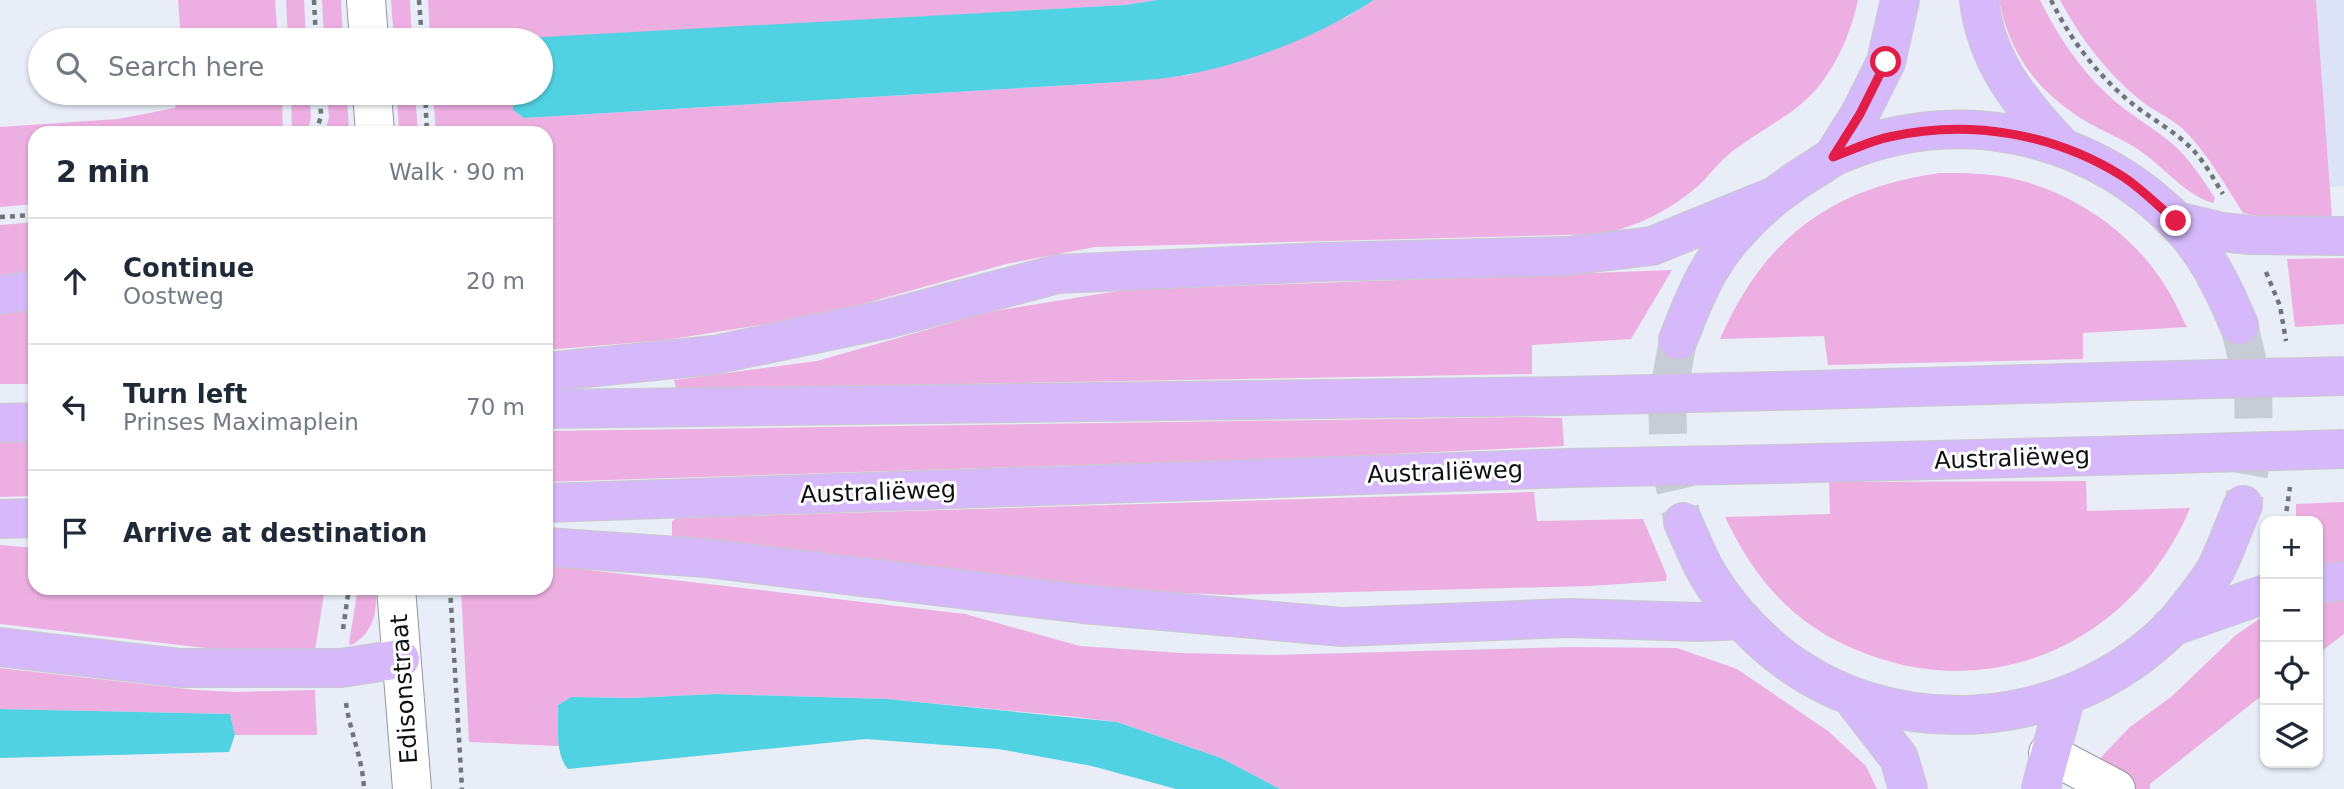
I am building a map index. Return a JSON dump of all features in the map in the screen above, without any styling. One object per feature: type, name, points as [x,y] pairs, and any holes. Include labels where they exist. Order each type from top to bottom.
[{"type":"main road","points":[[1833,157],[1860,114],[1886,62],[1900,0]]},
{"type":"main road","points":[[1979,0],[1981,17],[2009,86],[2061,146]]},
{"type":"main road","points":[[553,371],[714,355],[887,319],[1058,274],[1322,262],[1567,256],[1652,246],[1770,198],[1833,157],[1888,137],[1946,129],[2004,131],[2061,146],[2123,177],[2176,221],[2202,253],[2223,288],[2239,324]]},
{"type":"main road","points":[[1678,340],[1699,287],[1730,240],[1770,198]]},
{"type":"main road","points":[[2176,221],[2222,232],[2250,235],[2344,236]]},
{"type":"main road","points":[[0,295],[28,291]]},
{"type":"main road","points":[[553,409],[1566,396],[2344,376]]},
{"type":"main road","points":[[0,423],[28,422]]},
{"type":"main road","name":"Australiëweg","points":[[553,503],[1568,468],[2344,449]]},
{"type":"main road","points":[[1683,522],[1708,574],[1742,620],[1774,651],[1811,676],[1851,696],[1921,714],[1994,715],[2065,698],[2122,668],[2171,627],[2215,571],[2243,505]]},
{"type":"main road","points":[[0,519],[28,518]]},
{"type":"main road","points":[[553,547],[706,558],[1083,604],[1342,627],[1569,618],[1697,622],[1742,620]]},
{"type":"main road","points":[[2323,583],[2344,581]]},
{"type":"main road","points":[[2171,627],[2260,596]]},
{"type":"main road","points":[[0,647],[180,668],[341,668],[400,659]]},
{"type":"main road","points":[[1851,696],[1899,758],[1908,789]]},
{"type":"main road","points":[[2045,771],[2065,698]]},
{"type":"street","points":[[366,0],[368,28]]},
{"type":"street","points":[[373,105],[374,126]]},
{"type":"street","name":"Edisonstraat","points":[[396,595],[412,789]]},
{"type":"street","points":[[2045,771],[2116,789]]},
{"type":"path","points":[[314,0],[315,28]]},
{"type":"path","points":[[419,0],[421,28]]},
{"type":"path","points":[[318,126],[321,105]]},
{"type":"path","points":[[426,105],[427,126]]},
{"type":"path","points":[[0,217],[28,215]]},
{"type":"path","points":[[450,595],[462,789]]},
{"type":"shaded area","points":[[178,0],[275,0],[277,28],[180,28]]},
{"type":"shaded area","points":[[286,0],[304,0],[305,28],[287,28]]},
{"type":"shaded area","points":[[322,0],[341,0],[342,28],[323,28]]},
{"type":"shaded area","points":[[391,0],[410,0],[411,28],[393,28]]},
{"type":"shaded area","points":[[428,0],[1157,0],[1125,5],[553,38],[553,28],[429,28]]},
{"type":"shaded area","points":[[1374,0],[1858,0],[1849,31],[1836,60],[1807,99],[1728,155],[1698,186],[1677,202],[1654,216],[1604,234],[1095,247],[1006,264],[852,307],[666,340],[553,349],[553,126],[435,126],[434,105],[513,105],[513,110],[524,118],[1120,82],[1189,75],[1347,17]]},
{"type":"shaded area","points":[[1999,0],[2040,0],[2061,38],[2086,72],[2114,101],[2181,152],[2215,198],[2213,203],[2193,194],[2127,142],[2087,122],[2055,99],[2019,56]]},
{"type":"shaded area","points":[[2060,0],[2316,0],[2332,217],[2269,219],[2243,213],[2193,139],[2179,126],[2140,100],[2116,78],[2085,41]]},
{"type":"shaded area","points":[[2302,0],[2344,0],[2344,186],[2314,188]]},
{"type":"shaded area","points":[[176,105],[282,105],[283,126],[28,126],[28,205],[0,207],[0,127],[118,119],[175,108]]},
{"type":"shaded area","points":[[291,105],[310,105],[309,126],[292,126]]},
{"type":"shaded area","points":[[328,105],[348,105],[349,126],[326,126]]},
{"type":"shaded area","points":[[398,105],[416,105],[417,126],[399,126]]},
{"type":"shaded area","points":[[1940,173],[1970,173],[2019,180],[2063,196],[2084,207],[2104,220],[2139,252],[2167,289],[2187,327],[2083,333],[2083,359],[1828,365],[1824,336],[1720,339],[1738,303],[1758,273],[1780,246],[1806,224],[1834,205],[1866,191],[1901,180]]},
{"type":"shaded area","points":[[28,223],[28,276],[0,279],[0,225]]},
{"type":"shaded area","points":[[2344,258],[2344,324],[2295,327],[2287,259]]},
{"type":"shaded area","points":[[1672,270],[1631,339],[1532,345],[1532,374],[676,389],[674,380],[817,361],[989,312],[1124,290]]},
{"type":"shaded area","points":[[28,302],[28,384],[0,384],[0,305]]},
{"type":"shaded area","points":[[1523,417],[1562,418],[1564,446],[1331,457],[553,482],[553,431]]},
{"type":"shaded area","points":[[0,442],[28,442],[28,496],[0,497]]},
{"type":"shaded area","points":[[2086,481],[2087,511],[2190,508],[2167,553],[2137,591],[2101,623],[2061,647],[2017,663],[1970,671],[1921,668],[1872,656],[1826,635],[1795,613],[1767,584],[1744,552],[1725,517],[1830,514],[1829,482]]},
{"type":"shaded area","points":[[1534,492],[1537,521],[1643,519],[1667,576],[1666,581],[1590,586],[1229,595],[1137,591],[672,536],[672,521],[677,518]]},
{"type":"shaded area","points":[[2344,502],[2344,569],[2323,570],[2323,516],[2296,516],[2296,504]]},
{"type":"shaded area","points":[[0,545],[28,547],[28,595],[324,595],[315,650],[214,649],[0,624]]},
{"type":"shaded area","points":[[553,566],[965,614],[1080,646],[1181,653],[1271,655],[1573,647],[1677,648],[1737,669],[1828,731],[1866,766],[1877,789],[1280,789],[1221,758],[1117,722],[887,699],[715,694],[632,698],[571,697],[558,705],[559,746],[469,742],[461,595],[553,595]]},
{"type":"shaded area","points":[[2344,594],[2344,634],[2323,650],[2323,642],[2323,596]]},
{"type":"shaded area","points":[[357,595],[376,595],[369,628],[359,640],[351,645],[349,643]]},
{"type":"shaded area","points":[[2260,618],[2260,697],[2150,784],[2150,789],[2084,789],[2103,755],[2130,727],[2171,697],[2236,635]]},
{"type":"shaded area","points":[[0,668],[196,690],[315,690],[317,735],[235,735],[230,714],[0,709]]},
{"type":"water","points":[[1157,0],[1374,0],[1331,25],[1285,46],[1214,69],[1181,76],[524,118],[513,110],[513,105],[553,105],[553,36],[1125,5]]},
{"type":"water","points":[[715,694],[887,699],[1117,722],[1221,758],[1280,789],[1176,789],[1092,766],[998,749],[866,739],[568,769],[561,755],[558,705],[571,697],[632,698]]},
{"type":"water","points":[[0,709],[230,714],[235,735],[229,752],[0,758]]},
{"type":"tunnel","points":[[2239,325],[2253,384],[2254,445],[2243,505]]},
{"type":"tunnel","points":[[1678,340],[1667,401],[1669,462],[1683,522]]},
{"type":"route","points":[[1886,62],[1860,114],[1833,157],[1888,137],[1946,129],[2004,131],[2061,146],[2123,177],[2176,221]]}]
